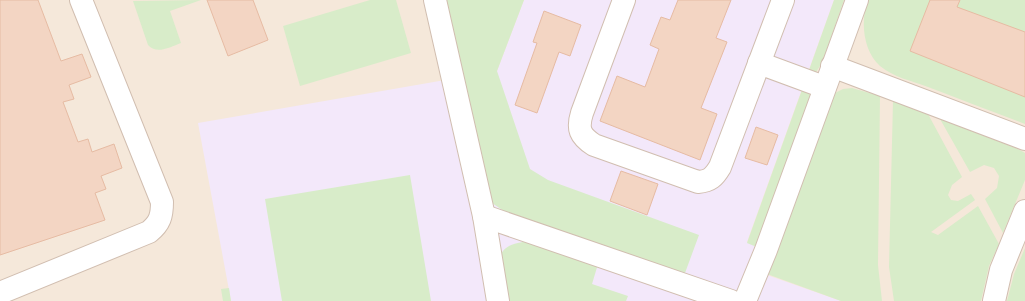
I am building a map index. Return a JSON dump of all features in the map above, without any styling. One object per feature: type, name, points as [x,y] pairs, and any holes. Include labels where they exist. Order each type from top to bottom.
[{"type":"lane","points":[[0,293],[149,232],[157,225],[162,214],[162,202],[81,0]]},
{"type":"lane","points":[[435,0],[484,216],[498,301]]},
{"type":"lane","points":[[624,0],[579,124],[580,133],[594,145],[698,182],[707,181],[714,176],[720,167],[783,0]]},
{"type":"lane","points":[[745,301],[766,250],[824,87],[857,0]]},
{"type":"lane","points":[[759,63],[824,87]]},
{"type":"lane","points":[[832,66],[1025,139]]},
{"type":"lane","points":[[994,301],[1001,270],[1025,211]]},
{"type":"lane","points":[[484,216],[731,301]]},
{"type":"shaded area","points":[[0,0],[1025,0],[1025,301],[0,301]]},
{"type":"shaded area","points":[[524,0],[834,0],[747,242],[766,250],[767,275],[841,301],[231,301],[198,123],[497,71]]},
{"type":"green space","points":[[201,0],[170,11],[181,43],[159,50],[148,45],[133,1]]},
{"type":"green space","points":[[370,0],[396,0],[411,53],[300,86],[283,26]]},
{"type":"green space","points":[[441,0],[524,0],[497,71],[530,169],[548,180],[699,235],[685,273],[529,224],[511,216],[492,203]]},
{"type":"green space","points":[[834,0],[844,0],[822,63],[816,72],[808,73]]},
{"type":"green space","points":[[868,0],[1025,0],[1025,124],[885,70],[874,60],[867,44],[864,17]]},
{"type":"green space","points":[[803,87],[811,96],[759,248],[747,243]]},
{"type":"green space","points":[[852,88],[880,96],[878,265],[882,301],[841,301],[767,274],[835,93],[843,89]]},
{"type":"green space","points":[[893,101],[928,114],[962,177],[952,185],[948,195],[951,200],[958,201],[971,194],[975,200],[931,232],[938,235],[978,206],[999,244],[989,266],[981,301],[894,301],[889,267]]},
{"type":"green space","points":[[940,119],[1025,153],[1025,180],[1003,233],[985,199],[997,188],[999,176],[994,168],[984,165],[970,172]]},
{"type":"green space","points":[[410,175],[431,301],[282,301],[265,199]]},
{"type":"green space","points":[[523,242],[535,243],[598,264],[592,284],[628,296],[626,301],[507,301],[501,254],[513,244]]},
{"type":"green space","points":[[1025,248],[1025,301],[1007,301],[1014,274]]},
{"type":"green space","points":[[229,288],[231,301],[223,301],[221,289]]},
{"type":"building","points":[[0,0],[38,0],[61,61],[82,54],[91,77],[69,85],[74,99],[63,102],[78,142],[88,139],[92,152],[114,144],[122,168],[101,176],[106,189],[95,193],[105,220],[0,255]]},
{"type":"building","points":[[207,0],[253,0],[268,40],[228,56]]},
{"type":"building","points":[[678,0],[731,0],[716,38],[727,42],[701,108],[717,114],[700,160],[600,121],[617,76],[645,87],[659,49],[650,45],[661,17],[670,20]]},
{"type":"building","points":[[930,0],[960,0],[957,7],[1025,32],[1025,97],[910,51]]},
{"type":"building","points":[[544,11],[581,25],[570,56],[559,52],[537,113],[515,105],[537,43],[533,42]]},
{"type":"building","points":[[756,127],[778,135],[767,165],[745,158]]},
{"type":"building","points":[[621,171],[658,184],[647,215],[610,201]]}]
